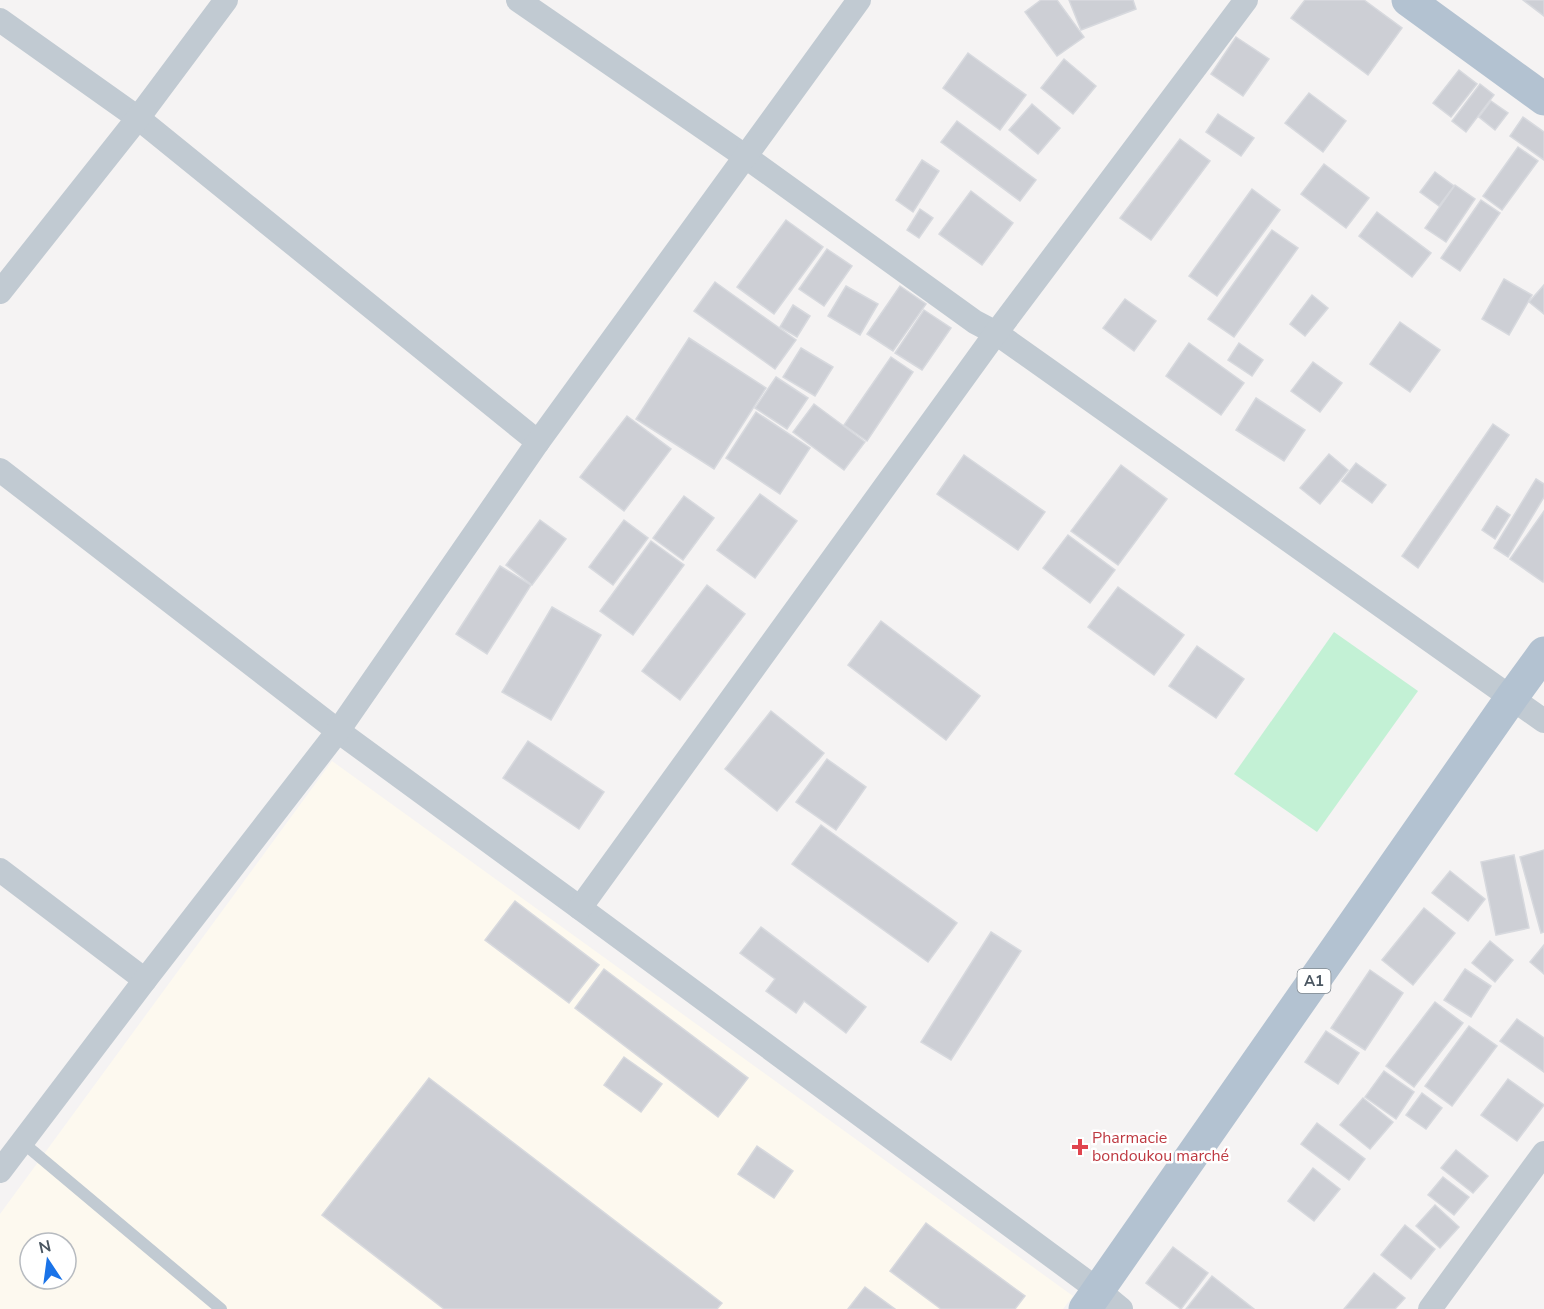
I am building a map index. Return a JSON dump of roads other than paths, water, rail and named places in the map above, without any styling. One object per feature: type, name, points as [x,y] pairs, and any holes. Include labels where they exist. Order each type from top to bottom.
[{"type":"main road","points":[[1408,0],[1544,99]]},
{"type":"main road","name":"A1","points":[[1102,1303],[1544,653]]},
{"type":"street","points":[[0,292],[138,118],[226,0]]},
{"type":"street","points":[[0,1171],[338,731],[538,442],[860,0]]},
{"type":"street","points":[[580,908],[996,333],[1246,0]]},
{"type":"street","points":[[533,4],[975,321],[996,333],[1544,721]]},
{"type":"street","points":[[0,20],[138,118],[538,442]]},
{"type":"street","points":[[0,470],[338,731],[580,908],[1102,1303]]},
{"type":"street","points":[[0,870],[145,980]]},
{"type":"street","points":[[1430,1309],[1544,1153]]},
{"type":"lane","points":[[22,1142],[221,1309]]},
{"type":"place","name":"Pharmacie bondoukou marché","points":[[1080,1147]]}]
